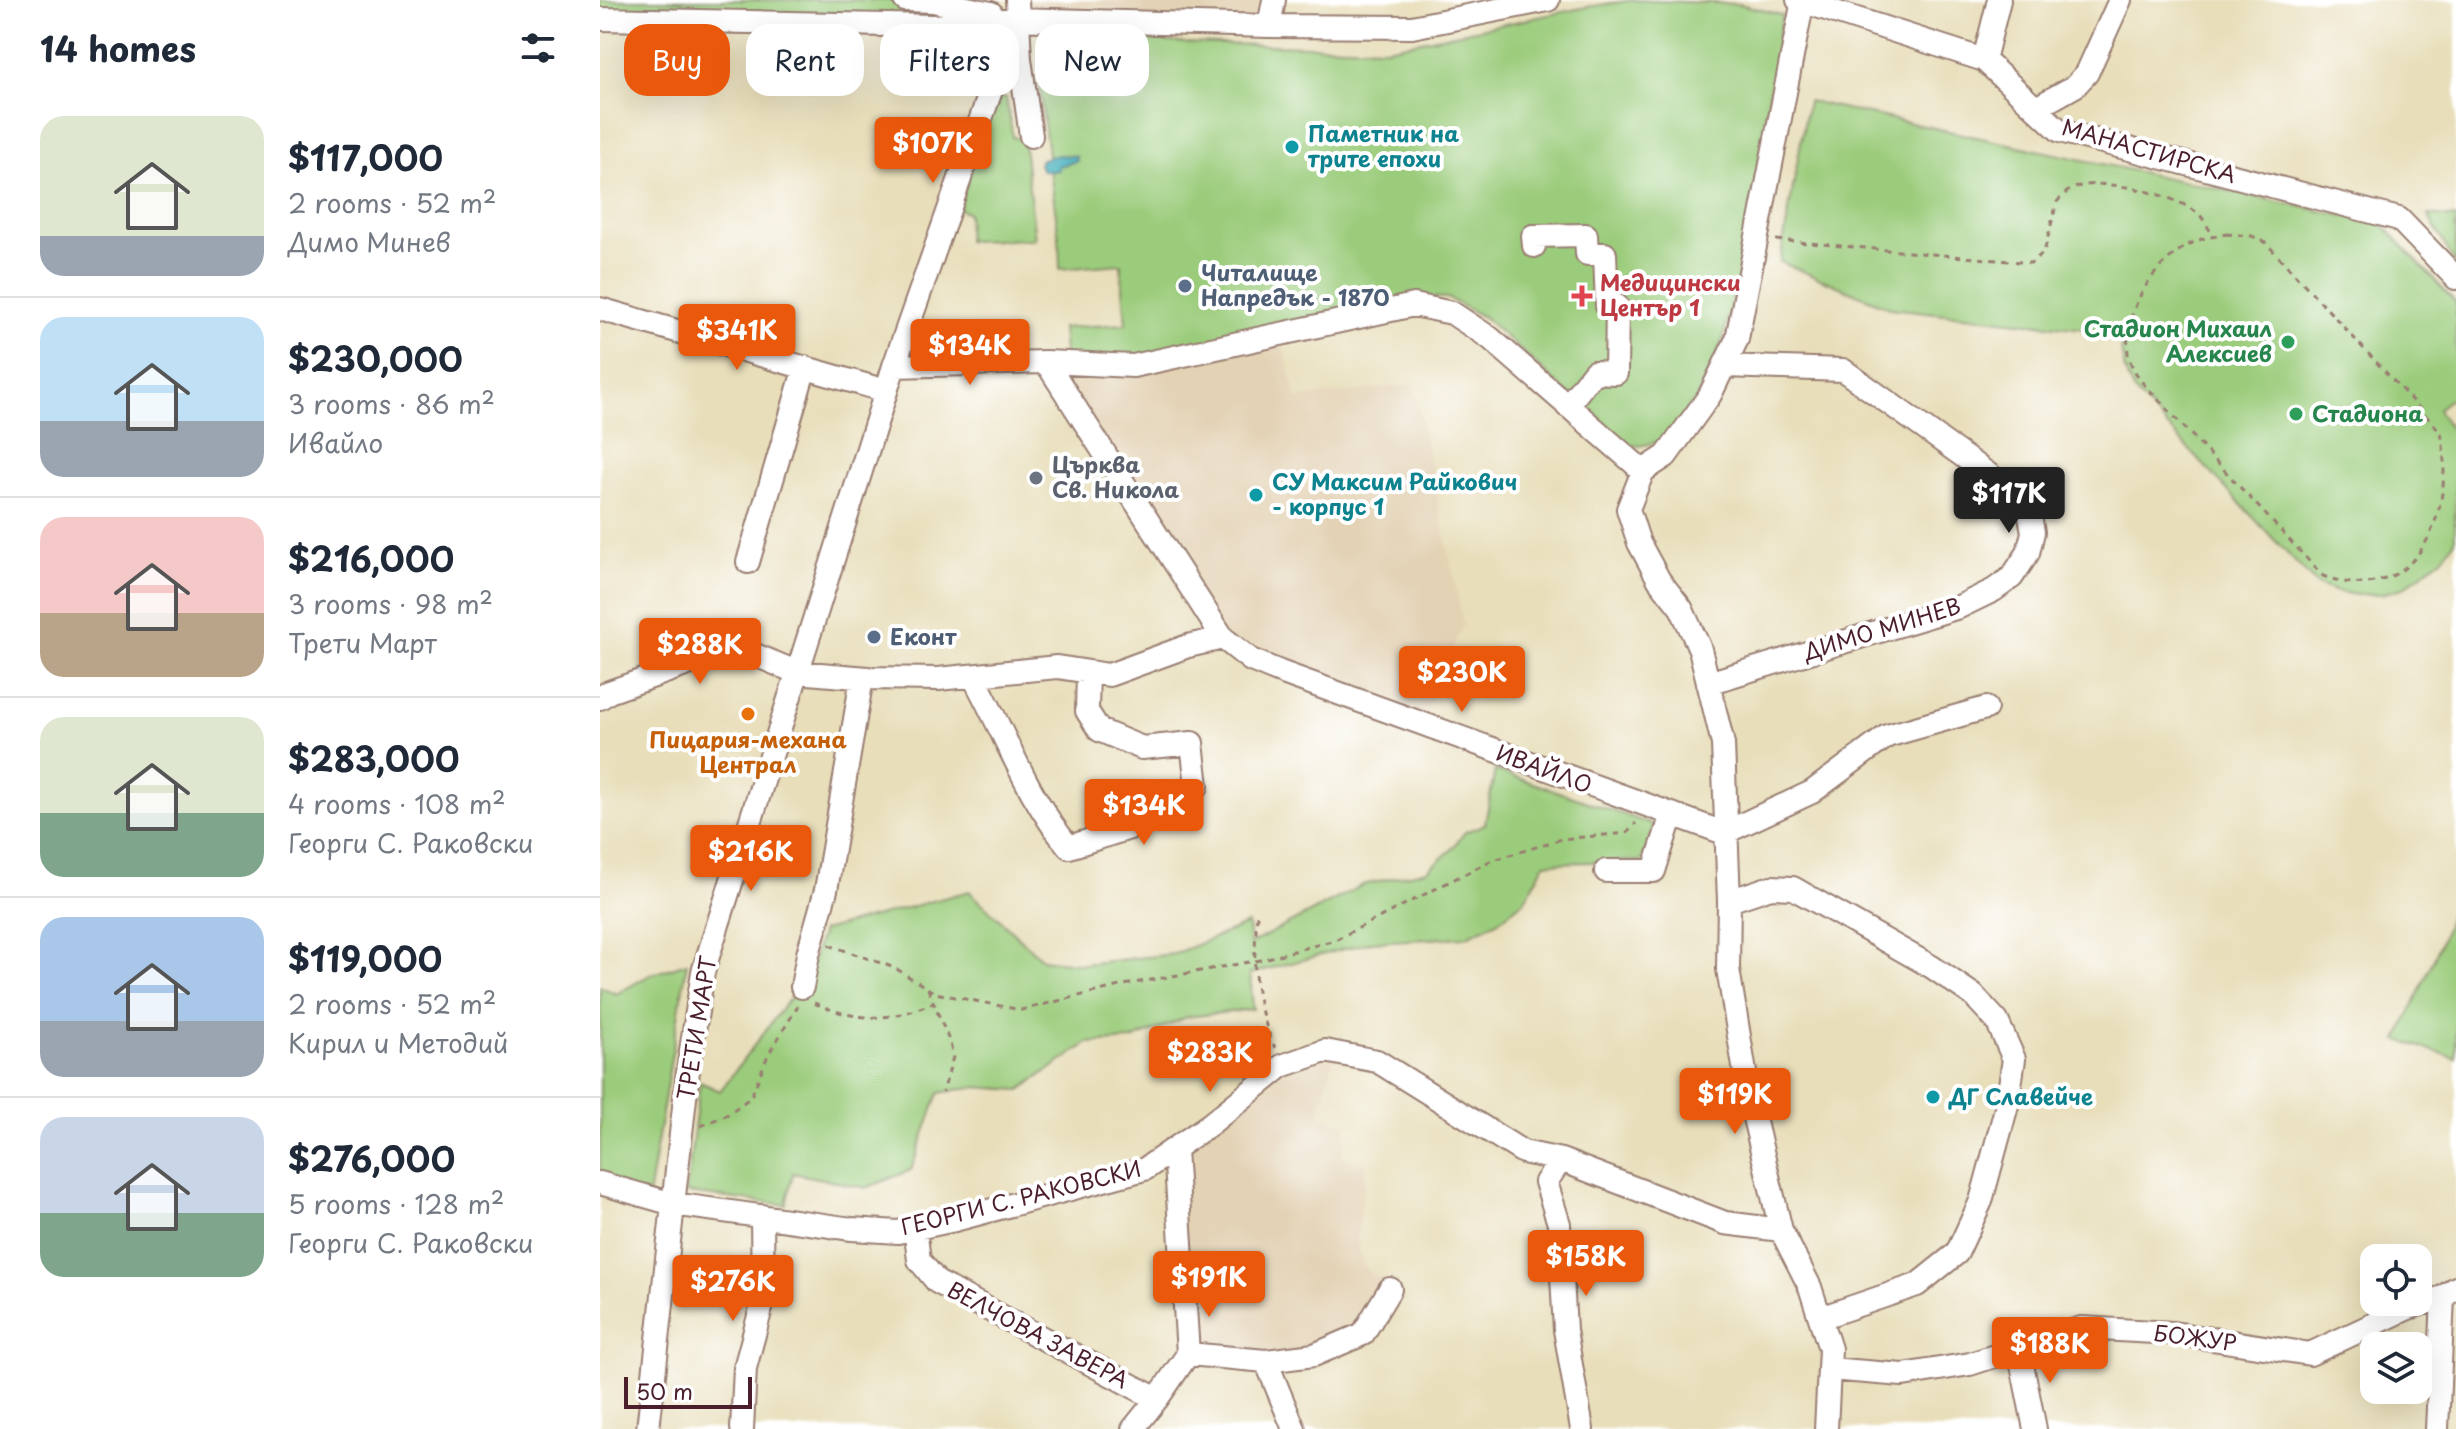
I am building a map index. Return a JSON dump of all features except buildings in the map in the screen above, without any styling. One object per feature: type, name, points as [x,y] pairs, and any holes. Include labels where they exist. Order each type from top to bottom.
[{"type":"street","points":[[905,0],[1269,26],[1412,27],[1548,0]]},
{"type":"street","points":[[1269,26],[1274,0]]},
{"type":"street","points":[[1801,0],[1737,339],[1710,395],[1666,456],[1643,471],[1628,509],[1639,543],[1659,580],[1681,608],[1700,649],[1723,744],[1729,901],[1728,969],[1749,1097],[1781,1230],[1810,1287],[1830,1349],[1826,1429]]},
{"type":"street","name":"МАНАСТИРСКА","points":[[1801,0],[1984,60],[2060,131],[2399,219],[2456,278]]},
{"type":"street","points":[[1984,60],[1999,0]]},
{"type":"street","points":[[2036,108],[2075,86],[2087,73],[2120,0]]},
{"type":"street","points":[[600,19],[935,26],[1016,9]]},
{"type":"street","points":[[1016,9],[1031,136]]},
{"type":"street","name":"ТРЕТИ МАРТ","points":[[648,1429],[681,1126],[703,972],[894,366],[1016,9]]},
{"type":"street","points":[[1534,246],[1533,236],[1586,235],[1587,254],[1605,254],[1607,306],[1617,306],[1616,373],[1594,372],[1567,406]]},
{"type":"street","points":[[894,366],[1046,362],[1133,366],[1414,305],[1452,313],[1490,338],[1643,471]]},
{"type":"street","points":[[600,309],[886,391]]},
{"type":"street","name":"ИВАЙЛО","points":[[1046,362],[1223,638],[1251,660],[1724,833]]},
{"type":"street","name":"ДИМО МИНЕВ","points":[[1708,683],[1959,607],[1994,590],[2012,577],[2028,553],[2033,532],[2029,511],[2002,484],[1843,370],[1724,366]]},
{"type":"street","points":[[748,562],[805,367]]},
{"type":"street","points":[[603,690],[736,647],[796,672],[862,678],[973,676],[1057,667],[1109,675],[1188,646],[1223,638]]},
{"type":"street","points":[[973,676],[1000,726],[1010,754],[1054,829],[1069,847],[1122,831],[1169,811],[1197,786],[1192,743],[1142,748],[1099,730],[1087,711],[1088,672]]},
{"type":"street","points":[[801,992],[829,877],[862,678]]},
{"type":"street","points":[[1724,833],[1812,792],[1887,736],[1986,708]]},
{"type":"street","points":[[1606,871],[1654,871],[1672,814]]},
{"type":"street","points":[[1729,901],[1771,887],[1793,888],[1932,967],[1973,995],[1997,1021],[2014,1059],[2007,1105],[1981,1201],[1957,1253],[1917,1285],[1820,1318]]},
{"type":"street","name":"ГЕОРГИ С. РАКОВСКИ","points":[[600,1183],[673,1204],[852,1229],[898,1232],[1145,1169],[1209,1125],[1282,1066],[1325,1051],[1377,1061],[1523,1152],[1561,1160],[1725,1223],[1781,1230]]},
{"type":"street","points":[[1157,1399],[1188,1354],[1175,1149]]},
{"type":"street","points":[[1561,1160],[1546,1182],[1559,1224],[1565,1330],[1582,1429]]},
{"type":"street","points":[[742,1429],[745,1368],[763,1301],[762,1216]]},
{"type":"street","name":"ВЕЛЧОВА ЗАВЕРА","points":[[915,1228],[919,1260],[937,1282],[1157,1399],[1133,1429]]},
{"type":"street","points":[[1188,1354],[1266,1361],[1314,1355],[1363,1334],[1390,1289]]},
{"type":"street","points":[[2437,1429],[2449,1293]]},
{"type":"street","name":"БОЖУР","points":[[1829,1369],[1903,1375],[1970,1364],[2081,1328],[2173,1333],[2310,1354],[2406,1309],[2449,1293]]},
{"type":"street","points":[[2019,1350],[2035,1429]]},
{"type":"street","points":[[1266,1361],[1294,1429]]},
{"type":"path","points":[[1756,238],[2031,263],[2044,252],[2057,202],[2062,196],[2071,189],[2101,184],[2174,200],[2200,215],[2214,237]]},
{"type":"path","points":[[2408,571],[2396,579],[2364,585],[2348,584],[2323,576],[2141,381],[2128,353],[2132,316],[2145,288],[2177,254],[2201,239],[2226,234],[2252,236],[2266,243],[2441,432],[2449,446]]},
{"type":"path","points":[[814,934],[832,948],[895,968],[935,993],[1021,1010],[1124,985],[1254,962],[1335,940],[1490,861],[1562,839],[1627,833],[1649,807]]},
{"type":"path","points":[[1257,915],[1254,962],[1258,1004],[1282,1066]]},
{"type":"path","points":[[928,989],[953,1057],[943,1092]]},
{"type":"path","points":[[681,1126],[702,1126],[728,1114],[751,1097],[768,1055],[798,1005],[801,992],[841,1015],[864,1018],[908,1014],[933,1003]]},
{"type":"shaded area","points":[[1017,0],[1274,0],[1269,26],[1016,19]]},
{"type":"shaded area","points":[[1280,334],[1297,398],[1414,384],[1463,624],[1421,724],[1223,638],[1049,362]]},
{"type":"shaded area","points":[[1334,1057],[1319,1114],[1346,1125],[1343,1156],[1367,1164],[1357,1241],[1371,1275],[1386,1278],[1390,1289],[1363,1334],[1314,1355],[1188,1354],[1175,1149],[1282,1066]]},
{"type":"green space","points":[[600,0],[905,0],[1016,19],[600,19]]},
{"type":"green space","points":[[1633,0],[1740,4],[1782,15],[1743,258],[1722,342],[1697,397],[1673,431],[1659,442],[1639,446],[1624,444],[1485,318],[1447,298],[1417,297],[1133,366],[1065,363],[1062,328],[1126,324],[1121,264],[1060,269],[1041,96],[1149,96],[1149,40],[1387,48]]},
{"type":"green space","points":[[994,97],[1006,98],[1013,138],[1023,137],[1035,239],[967,241],[968,213],[958,209]]},
{"type":"green space","name":"Стадион Михаил Алексиев","points":[[1808,101],[2382,224],[2456,303],[2456,394],[2438,409],[2456,438],[2455,541],[2442,558],[2403,588],[2381,594],[2356,595],[2316,584],[2133,390],[2123,362],[2121,333],[1890,308],[1780,262]]},
{"type":"green space","points":[[2428,215],[2456,218],[2456,263],[2453,260]]},
{"type":"green space","points":[[1495,770],[1654,825],[1642,861],[1545,863],[1524,901],[1497,922],[1465,937],[1370,942],[1250,974],[1253,1009],[1187,1017],[1132,1040],[1088,1043],[1020,1090],[974,1087],[939,1093],[911,1170],[866,1188],[793,1173],[786,1205],[686,1193],[700,1082],[720,1091],[786,1003],[805,984],[822,931],[969,891],[1042,959],[1083,964],[1174,954],[1248,924],[1250,944],[1363,885],[1427,870],[1450,851],[1465,832],[1485,824]]},
{"type":"green space","points":[[2456,899],[2456,1058],[2398,1040],[2439,947]]},
{"type":"green space","points":[[687,963],[648,1197],[600,1183],[600,986],[616,994],[650,975]]},
{"type":"water","points":[[1058,155],[1076,156],[1077,161],[1059,166],[1059,170],[1042,170],[1039,164],[1041,159]]},
{"type":"place","name":"Паметник на трите епохи","points":[[1292,147]]},
{"type":"place","name":"Читалище Напредък - 1870","points":[[1185,286]]},
{"type":"place","name":"Медицински Център 1","points":[[1582,296]]},
{"type":"place","name":"Стадион Михаил Алексиев","points":[[2288,342]]},
{"type":"place","name":"Стадиона","points":[[2296,414]]},
{"type":"place","name":"Църква Св. Никола","points":[[1036,478]]},
{"type":"place","name":"СУ Максим Райкович - корпус 1","points":[[1256,495]]},
{"type":"place","name":"Еконт","points":[[874,637]]},
{"type":"place","name":"Пицария-механа Централ","points":[[748,714]]},
{"type":"place","name":"ДГ Славейче","points":[[1933,1097]]}]
